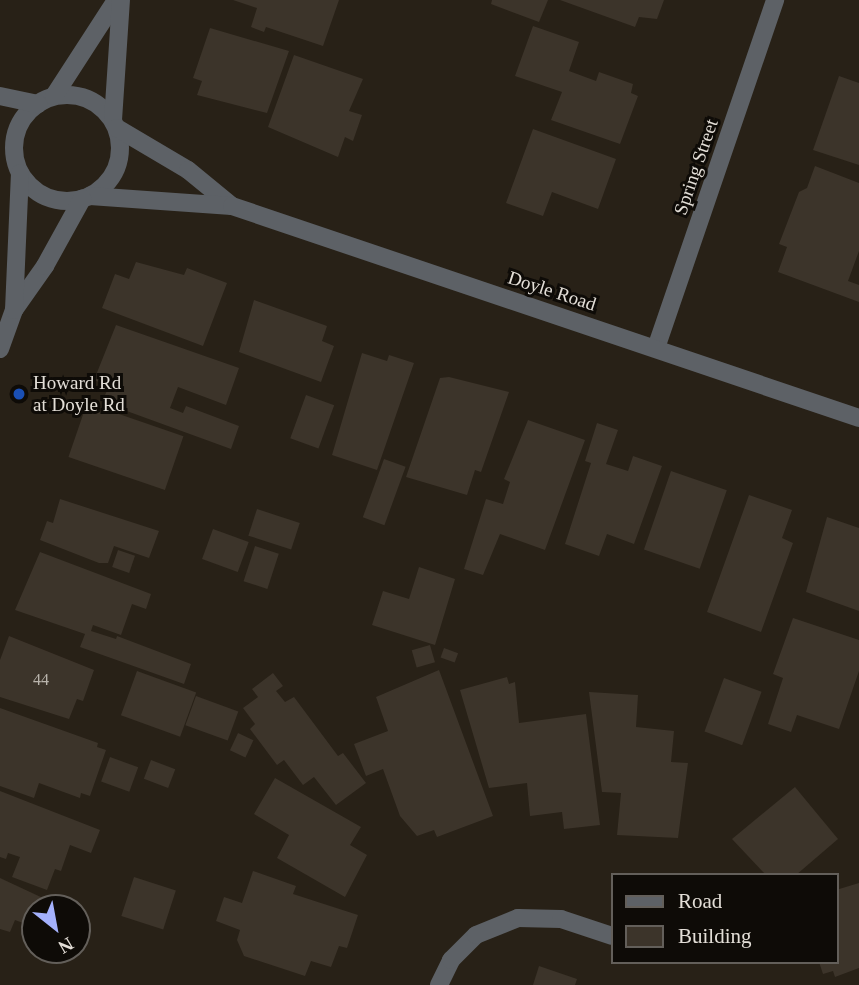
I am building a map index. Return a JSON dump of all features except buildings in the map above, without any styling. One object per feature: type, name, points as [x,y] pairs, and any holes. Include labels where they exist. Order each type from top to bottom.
[{"type":"street","points":[[0,349],[13,310],[18,168],[14,144],[19,126],[46,100],[119,0]]},
{"type":"street","points":[[13,310],[45,266],[86,198],[106,184],[117,167],[121,148],[115,124],[119,0]]},
{"type":"street","name":"Spring Street","points":[[656,348],[775,0]]},
{"type":"street","points":[[0,96],[46,100],[88,98],[115,124]]},
{"type":"street","name":"Doyle Road","points":[[115,124],[188,170],[232,206]]},
{"type":"street","points":[[0,154],[46,197],[86,198]]},
{"type":"street","name":"Doyle Road","points":[[86,198],[232,206],[859,418]]},
{"type":"street","points":[[439,985],[451,960],[475,935],[518,918],[561,919],[610,935]]},
{"type":"place","name":"Howard Rd at Doyle Rd","points":[[19,394]]}]
